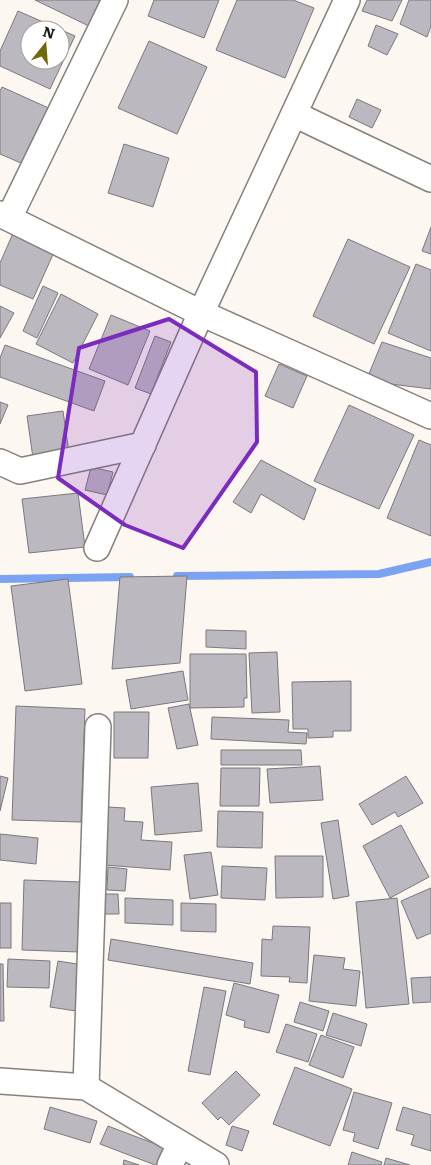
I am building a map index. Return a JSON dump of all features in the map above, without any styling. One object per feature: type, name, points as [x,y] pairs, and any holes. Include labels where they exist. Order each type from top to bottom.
[{"type":"street","points":[[115,0],[4,216],[202,313],[431,416]]},
{"type":"street","points":[[97,548],[202,313],[348,0]]},
{"type":"street","points":[[294,114],[431,179]]},
{"type":"street","points":[[0,462],[20,471],[143,445]]},
{"type":"street","points":[[86,1087],[98,727]]},
{"type":"street","points":[[0,1081],[86,1087],[175,1155],[216,1165]]},
{"type":"highlighted area","points":[[169,319],[256,372],[257,442],[183,548],[125,525],[58,478],[79,348]]},
{"type":"building","points":[[35,0],[107,0],[93,28]]},
{"type":"building","points":[[154,0],[219,0],[204,38],[148,16]]},
{"type":"building","points":[[237,0],[293,0],[314,8],[285,78],[216,50]]},
{"type":"building","points":[[367,0],[402,0],[392,21],[362,11]]},
{"type":"building","points":[[409,0],[431,0],[431,26],[427,37],[400,24]]},
{"type":"building","points":[[18,11],[39,20],[20,20],[20,70],[59,70],[50,89],[0,66],[0,51]]},
{"type":"building","points":[[376,25],[398,34],[387,55],[368,46]]},
{"type":"building","points":[[70,34],[75,36],[70,47]]},
{"type":"building","points":[[149,41],[207,67],[177,134],[118,108]]},
{"type":"building","points":[[2,87],[53,110],[28,166],[0,154],[0,91]]},
{"type":"building","points":[[357,99],[381,110],[372,128],[349,117]]},
{"type":"building","points":[[124,144],[169,158],[153,207],[108,193]]},
{"type":"building","points":[[431,227],[431,254],[422,251]]},
{"type":"building","points":[[14,231],[55,250],[33,299],[0,285],[0,263]]},
{"type":"building","points":[[348,239],[410,267],[374,344],[313,316]]},
{"type":"building","points":[[416,264],[431,270],[431,351],[388,333]]},
{"type":"building","points":[[43,286],[58,293],[37,338],[23,331]]},
{"type":"building","points":[[61,294],[98,314],[73,363],[36,344]]},
{"type":"building","points":[[0,306],[14,313],[0,338]]},
{"type":"building","points":[[111,315],[150,331],[128,385],[89,369]]},
{"type":"building","points":[[155,336],[171,342],[151,394],[135,388]]},
{"type":"building","points":[[382,342],[431,358],[431,389],[366,381]]},
{"type":"building","points":[[5,345],[105,381],[94,411],[0,377],[0,358]]},
{"type":"building","points":[[279,364],[307,376],[293,408],[265,396]]},
{"type":"building","points":[[0,402],[8,405],[0,424]]},
{"type":"building","points":[[349,405],[414,435],[379,509],[314,481]]},
{"type":"building","points":[[63,411],[69,453],[33,458],[27,416]]},
{"type":"building","points":[[419,440],[431,445],[431,536],[387,518]]},
{"type":"building","points":[[261,460],[316,489],[304,520],[261,494],[251,513],[233,502]]},
{"type":"building","points":[[91,467],[113,472],[107,495],[85,490]]},
{"type":"building","points":[[78,493],[85,547],[29,553],[22,499]]},
{"type":"building","points":[[187,576],[180,663],[112,669],[120,577]]},
{"type":"building","points":[[68,579],[82,684],[25,691],[11,586]]},
{"type":"building","points":[[206,630],[246,631],[246,649],[206,647]]},
{"type":"building","points":[[277,652],[280,712],[252,713],[249,653]]},
{"type":"building","points":[[190,654],[246,654],[247,698],[244,698],[244,707],[190,708]]},
{"type":"building","points":[[183,671],[188,700],[131,709],[126,680]]},
{"type":"building","points":[[351,681],[351,731],[333,731],[333,737],[308,738],[308,729],[293,729],[292,682]]},
{"type":"building","points":[[189,704],[198,745],[177,749],[168,708]]},
{"type":"building","points":[[16,706],[85,709],[81,822],[12,820]]},
{"type":"building","points":[[114,712],[149,712],[148,758],[114,758]]},
{"type":"building","points":[[212,717],[289,720],[288,732],[307,733],[306,744],[211,739]]},
{"type":"building","points":[[221,750],[301,750],[302,765],[221,765]]},
{"type":"building","points":[[320,766],[323,800],[270,803],[267,769]]},
{"type":"building","points":[[221,768],[260,768],[259,806],[220,806]]},
{"type":"building","points":[[0,776],[8,778],[0,811]]},
{"type":"building","points":[[406,776],[423,803],[398,817],[395,812],[372,825],[359,804]]},
{"type":"building","points":[[198,783],[202,831],[155,835],[151,787]]},
{"type":"building","points":[[108,807],[125,808],[124,821],[143,822],[141,840],[172,842],[170,870],[104,865]]},
{"type":"building","points":[[218,811],[263,812],[262,848],[217,847]]},
{"type":"building","points":[[338,820],[349,896],[333,899],[321,823]]},
{"type":"building","points":[[401,825],[429,877],[390,898],[363,846]]},
{"type":"building","points":[[0,834],[38,838],[36,864],[0,860]]},
{"type":"building","points":[[211,852],[218,895],[190,899],[184,855]]},
{"type":"building","points":[[275,856],[323,856],[323,897],[276,898]]},
{"type":"building","points":[[222,866],[267,868],[265,900],[221,898]]},
{"type":"building","points":[[108,867],[127,869],[125,891],[107,890]]},
{"type":"building","points":[[24,880],[82,882],[80,952],[22,950]]},
{"type":"building","points":[[431,888],[431,933],[417,939],[401,901]]},
{"type":"building","points":[[103,894],[118,894],[119,914],[104,914]]},
{"type":"building","points":[[125,898],[173,900],[173,925],[125,923]]},
{"type":"building","points":[[397,898],[409,1004],[366,1008],[356,902]]},
{"type":"building","points":[[0,903],[11,903],[11,948],[0,948]]},
{"type":"building","points":[[181,903],[216,904],[216,932],[181,931]]},
{"type":"building","points":[[273,926],[310,927],[307,983],[289,982],[290,977],[261,976],[262,939],[272,940]]},
{"type":"building","points":[[111,939],[253,963],[250,984],[108,960]]},
{"type":"building","points":[[314,955],[345,958],[343,969],[360,971],[356,1006],[309,1001]]},
{"type":"building","points":[[8,959],[50,961],[49,988],[7,987]]},
{"type":"building","points":[[58,961],[83,965],[76,1011],[50,1007]]},
{"type":"building","points":[[0,964],[3,964],[4,1021],[0,1021]]},
{"type":"building","points":[[431,977],[431,1002],[413,1003],[411,978]]},
{"type":"building","points":[[234,983],[279,995],[269,1033],[244,1027],[245,1021],[226,1015]]},
{"type":"building","points":[[204,987],[226,991],[210,1075],[188,1071]]},
{"type":"building","points":[[300,1002],[329,1011],[323,1031],[294,1022]]},
{"type":"building","points":[[333,1013],[367,1024],[361,1046],[326,1035]]},
{"type":"building","points":[[286,1024],[317,1034],[308,1062],[276,1052]]},
{"type":"building","points":[[321,1035],[354,1047],[343,1078],[309,1065]]},
{"type":"building","points":[[295,1067],[352,1089],[330,1146],[273,1124]]},
{"type":"building","points":[[236,1071],[260,1095],[229,1125],[221,1117],[218,1120],[202,1103]]},
{"type":"building","points":[[354,1092],[392,1103],[378,1149],[353,1141],[355,1133],[343,1130]]},
{"type":"building","points":[[50,1107],[97,1121],[90,1143],[44,1129]]},
{"type":"building","points":[[403,1107],[431,1115],[431,1151],[411,1145],[414,1135],[396,1130]]},
{"type":"building","points":[[108,1126],[166,1148],[160,1165],[155,1165],[100,1144]]},
{"type":"building","points":[[232,1126],[249,1131],[242,1151],[226,1145]]},
{"type":"building","points":[[352,1152],[382,1162],[381,1165],[348,1165]]},
{"type":"building","points":[[386,1158],[410,1165],[384,1165]]},
{"type":"building","points":[[124,1160],[139,1165],[123,1165]]},
{"type":"waterway","points":[[177,576],[379,574],[431,562]]},
{"type":"waterway","points":[[0,579],[130,577]]}]
